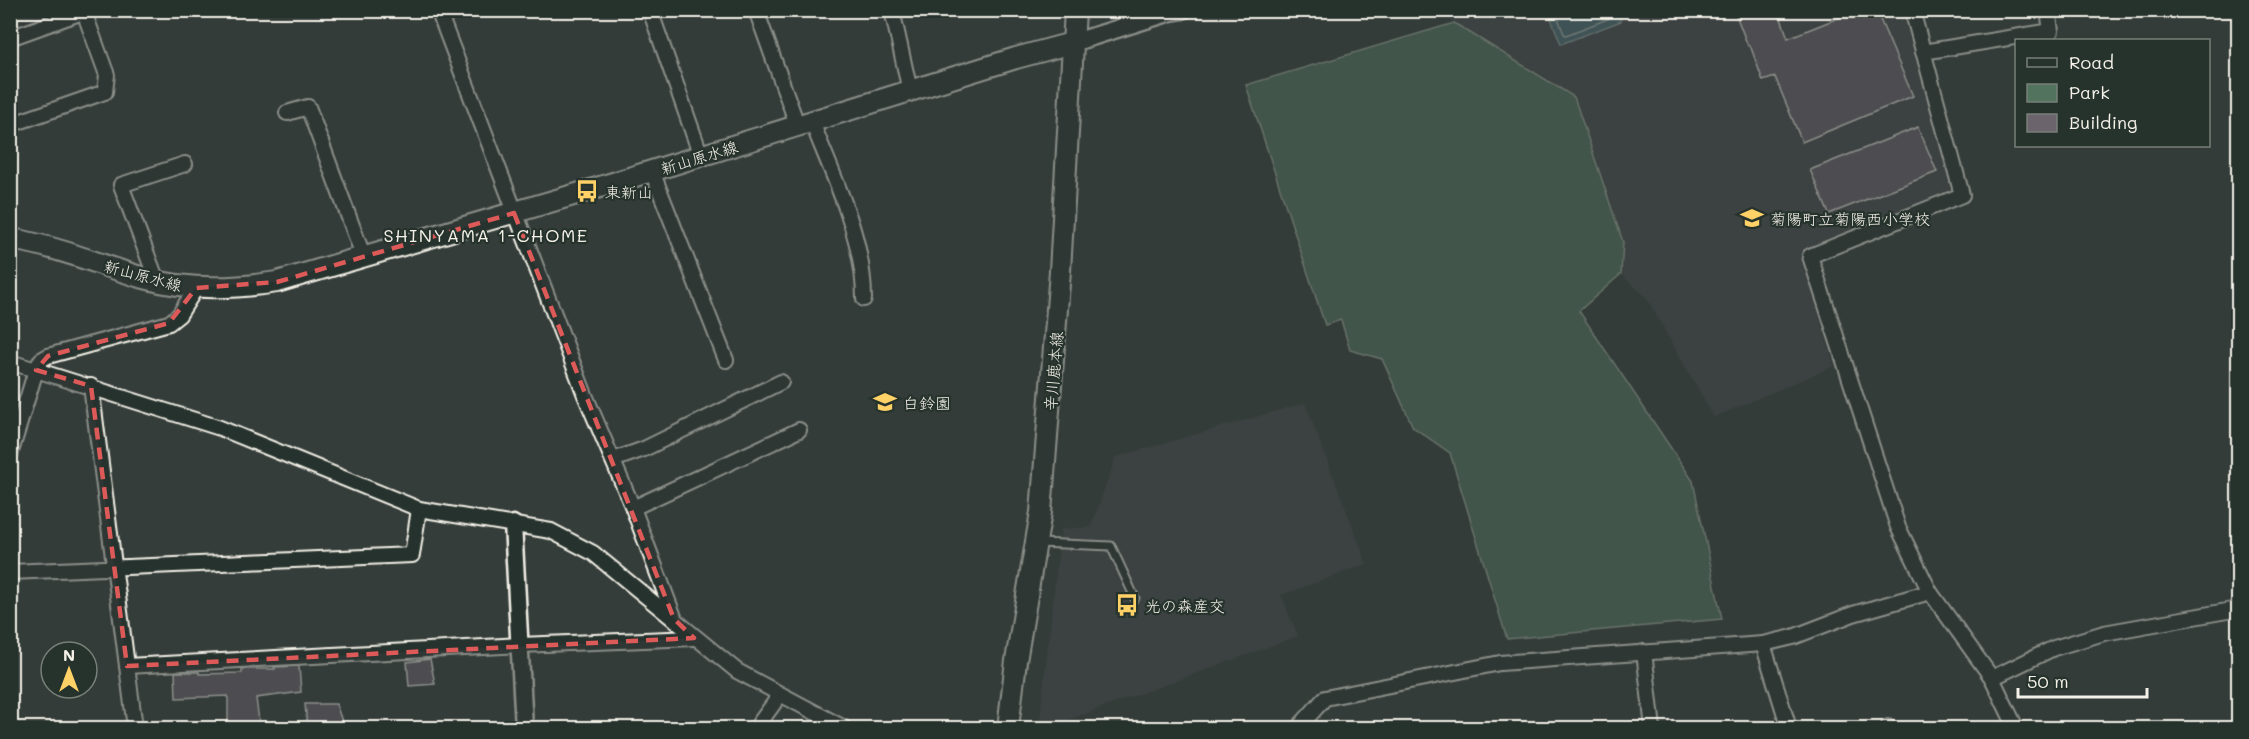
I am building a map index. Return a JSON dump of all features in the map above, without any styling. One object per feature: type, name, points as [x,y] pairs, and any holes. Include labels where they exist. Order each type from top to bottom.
[{"type":"main road","name":"辛川鹿本線","points":[[1008,729],[1016,661],[1041,512],[1060,271],[1075,10]]},
{"type":"main road","name":"新山原水線","points":[[10,239],[32,242],[157,281],[196,288],[243,288],[277,282],[514,213],[1016,58],[1072,43]]},
{"type":"street","points":[[438,10],[514,213],[585,395],[633,508],[675,620]]},
{"type":"street","points":[[650,10],[701,156]]},
{"type":"street","points":[[756,10],[805,124],[854,229],[864,275],[864,299]]},
{"type":"street","points":[[892,10],[910,91]]},
{"type":"street","points":[[1072,43],[1183,10]]},
{"type":"street","points":[[1912,10],[1962,195],[1810,256],[1898,527],[1930,592],[1992,678],[2016,729]]},
{"type":"street","points":[[1923,52],[2051,32],[2048,10]]},
{"type":"street","points":[[10,38],[86,11],[106,75],[105,92],[10,125]]},
{"type":"street","points":[[286,112],[308,107],[364,258]]},
{"type":"street","points":[[157,281],[121,185],[185,164]]},
{"type":"street","points":[[652,171],[726,360]]},
{"type":"street","points":[[10,455],[41,360],[48,356],[169,323],[179,315],[196,288]]},
{"type":"street","points":[[10,362],[220,428],[419,509],[551,531],[593,553],[736,671],[844,729]]},
{"type":"street","points":[[613,460],[644,449],[781,382]]},
{"type":"street","points":[[91,386],[135,729]]},
{"type":"street","points":[[633,508],[799,430]]},
{"type":"street","points":[[10,573],[412,555],[419,509]]},
{"type":"street","points":[[513,524],[525,729]]},
{"type":"street","points":[[1298,729],[1325,698],[1500,663],[1762,644],[1793,638],[1853,614],[1930,592]]},
{"type":"street","points":[[1992,678],[2054,648],[2104,633],[2238,609]]},
{"type":"street","points":[[127,666],[694,638]]},
{"type":"street","points":[[1762,644],[1789,729]]},
{"type":"street","points":[[1644,652],[1653,729]]},
{"type":"street","points":[[756,729],[780,695]]},
{"type":"lane","points":[[1036,543],[1111,546],[1135,598]]},
{"type":"highlighted area","points":[[514,213],[674,619],[694,638],[127,666],[91,386],[36,370],[48,356],[169,323],[196,288],[277,282]]},
{"type":"shaded area","name":"菊陽町立菊陽西小学校","points":[[1434,11],[1905,11],[1952,181],[1948,194],[1801,252],[1834,366],[1714,417],[1646,297],[1621,274],[1623,242],[1574,97]]},
{"type":"shaded area","points":[[1305,403],[1367,564],[1281,595],[1298,636],[1046,728],[1039,728],[1061,529],[1091,527],[1116,457]]},
{"type":"green space","points":[[1454,23],[1574,97],[1623,242],[1621,274],[1579,311],[1693,481],[1722,619],[1507,639],[1450,453],[1413,427],[1382,359],[1350,350],[1341,320],[1325,325],[1246,85]]},
{"type":"water","points":[[1548,11],[1617,11],[1621,21],[1561,44]]},
{"type":"building","points":[[1734,10],[1778,10],[1788,38],[1858,10],[1876,10],[1913,96],[1802,142],[1775,77],[1763,81]]},
{"type":"building","points":[[1918,127],[1937,172],[1829,214],[1810,170]]},
{"type":"building","points":[[430,659],[435,684],[409,686],[407,662]]},
{"type":"building","points":[[299,666],[301,692],[256,698],[260,729],[228,729],[228,696],[176,698],[175,672],[242,673],[242,669]]},
{"type":"building","points":[[305,704],[336,704],[343,724],[307,726]]},
{"type":"place","name":"東新山","points":[[587,191]]},
{"type":"place","name":"菊陽町立菊陽西小学校","points":[[1752,218]]},
{"type":"place","name":"白鈴園","points":[[885,402]]},
{"type":"place","name":"光の森産交","points":[[1127,605]]},
{"type":"district","name":"SHINYAMA 1-CHOME","points":[[486,235]]}]
